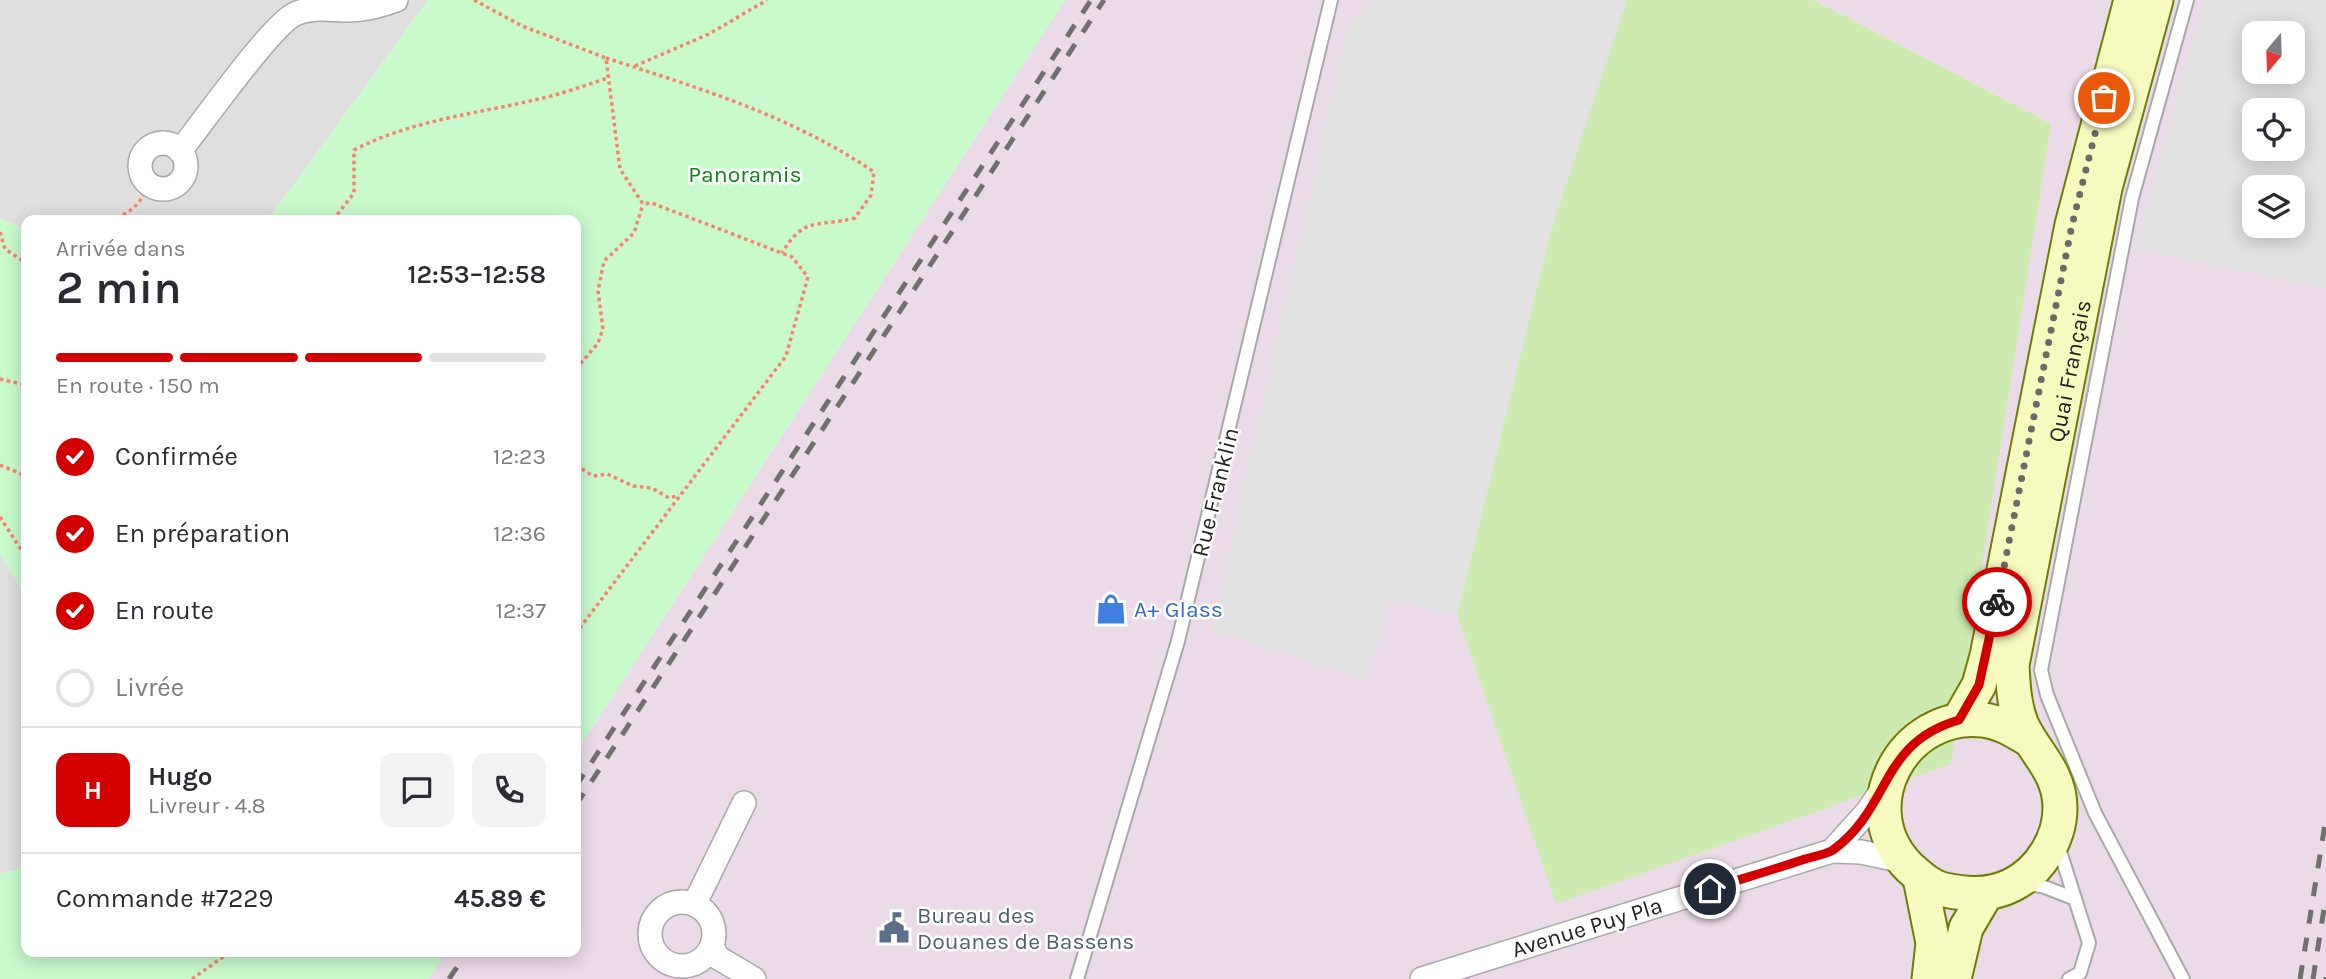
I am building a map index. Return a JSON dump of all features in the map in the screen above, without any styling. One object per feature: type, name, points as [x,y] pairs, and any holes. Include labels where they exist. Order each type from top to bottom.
[{"type":"main road","name":"Quai Français","points":[[1959,720],[1979,685],[1987,656],[2072,225],[2131,0]]},
{"type":"main road","name":"Quai Français","points":[[2031,741],[2015,702],[2012,665],[2015,643],[2105,188],[2156,0]]},
{"type":"main road","points":[[1929,979],[1933,943],[1911,869],[1889,837],[1884,810],[1887,782],[1898,759],[1914,740],[1935,727],[1959,720],[1985,720],[2009,727],[2031,741],[2047,760],[2057,783],[2060,808],[2056,832],[2047,853],[2032,872],[1999,889],[1966,928],[1954,979]]},
{"type":"main road","points":[[1911,869],[1951,891],[1999,889]]},
{"type":"street","points":[[180,151],[275,32],[294,14],[321,8],[350,10],[380,6],[396,0]]},
{"type":"street","points":[[167,144],[180,151],[186,170],[180,182],[162,189],[149,184],[141,172],[146,151],[153,146],[167,144]]},
{"type":"street","points":[[1832,851],[1868,811],[1887,782]]},
{"type":"street","points":[[695,902],[744,803]]},
{"type":"street","name":"Avenue Puy Pla","points":[[1422,979],[1832,851],[1861,852],[1911,869]]},
{"type":"street","points":[[713,948],[697,965],[659,971],[649,943],[656,913],[674,901],[695,902],[715,925],[713,948],[718,957],[754,979]]},
{"type":"lane","name":"Rue Franklin","points":[[1077,979],[1178,641],[1331,0]]},
{"type":"lane","points":[[2183,979],[2095,813],[2047,695],[2041,670],[2132,198],[2187,0]]},
{"type":"lane","points":[[2056,832],[2058,850],[2089,943],[2076,977]]},
{"type":"lane","points":[[1999,889],[2042,886],[2073,898]]},
{"type":"path","points":[[474,0],[522,26],[606,58],[726,96],[831,142],[874,172],[871,195],[855,218],[830,225],[810,224],[794,232],[782,254]]},
{"type":"path","points":[[633,67],[709,34],[767,0]]},
{"type":"path","points":[[606,58],[620,169],[643,204]]},
{"type":"path","points":[[337,215],[354,192],[354,150],[369,142],[450,116],[551,96],[608,78]]},
{"type":"path","points":[[128,215],[131,214],[149,184]]},
{"type":"path","points":[[581,626],[786,356],[808,277],[792,257],[652,203],[643,204]]},
{"type":"path","points":[[581,363],[598,343],[603,329],[598,290],[604,261],[634,233],[643,204]]},
{"type":"path","points":[[0,232],[5,249],[21,260]]},
{"type":"path","points":[[0,379],[21,384]]},
{"type":"path","points":[[0,465],[21,474]]},
{"type":"path","points":[[581,468],[593,476],[607,474],[618,481],[652,488],[669,498],[680,496]]},
{"type":"path","points":[[0,517],[21,548]]},
{"type":"path","points":[[192,979],[223,957]]},
{"type":"shaded area","points":[[0,0],[428,0],[272,215],[21,215],[21,228],[0,218]]},
{"type":"shaded area","points":[[1065,0],[1621,0],[1626,3],[1552,226],[1457,615],[1557,904],[2051,124],[1814,0],[2326,0],[2326,979],[429,979],[443,957],[581,957],[581,745]]},
{"type":"shaded area","points":[[1379,0],[1621,0],[1626,3],[1552,226],[1457,615],[1392,599],[1366,680],[1212,630],[1349,21]]},
{"type":"shaded area","points":[[2204,0],[2326,0],[2326,288],[2135,249]]},
{"type":"shaded area","points":[[0,554],[21,588],[21,868],[0,874]]},
{"type":"green space","name":"Panoramis","points":[[428,0],[1065,0],[581,745],[581,215],[272,215]]},
{"type":"green space","points":[[1621,0],[1814,0],[2051,124],[1951,764],[1556,904],[1457,615],[1552,226],[1626,3]]},
{"type":"green space","points":[[0,218],[21,228],[21,588],[0,554]]},
{"type":"green space","points":[[21,868],[21,957],[443,957],[429,979],[0,979],[0,874]]},
{"type":"railway","points":[[581,778],[1091,0]]},
{"type":"railway","points":[[581,797],[1104,0]]},
{"type":"railway","points":[[2300,979],[2326,818]]},
{"type":"railway","points":[[2313,979],[2326,896]]},
{"type":"railway","points":[[449,979],[464,957]]},
{"type":"way so far","points":[[1997,602],[2072,225],[2104,98]]},
{"type":"place","name":"A+ Glass","points":[[1111,609]]},
{"type":"place","name":"Bureau des Douanes de Bassens","points":[[894,928]]},
{"type":"route","points":[[1710,889],[1832,851],[1868,811],[1898,759],[1914,740],[1935,727],[1959,720],[1979,685],[1997,602]]}]
